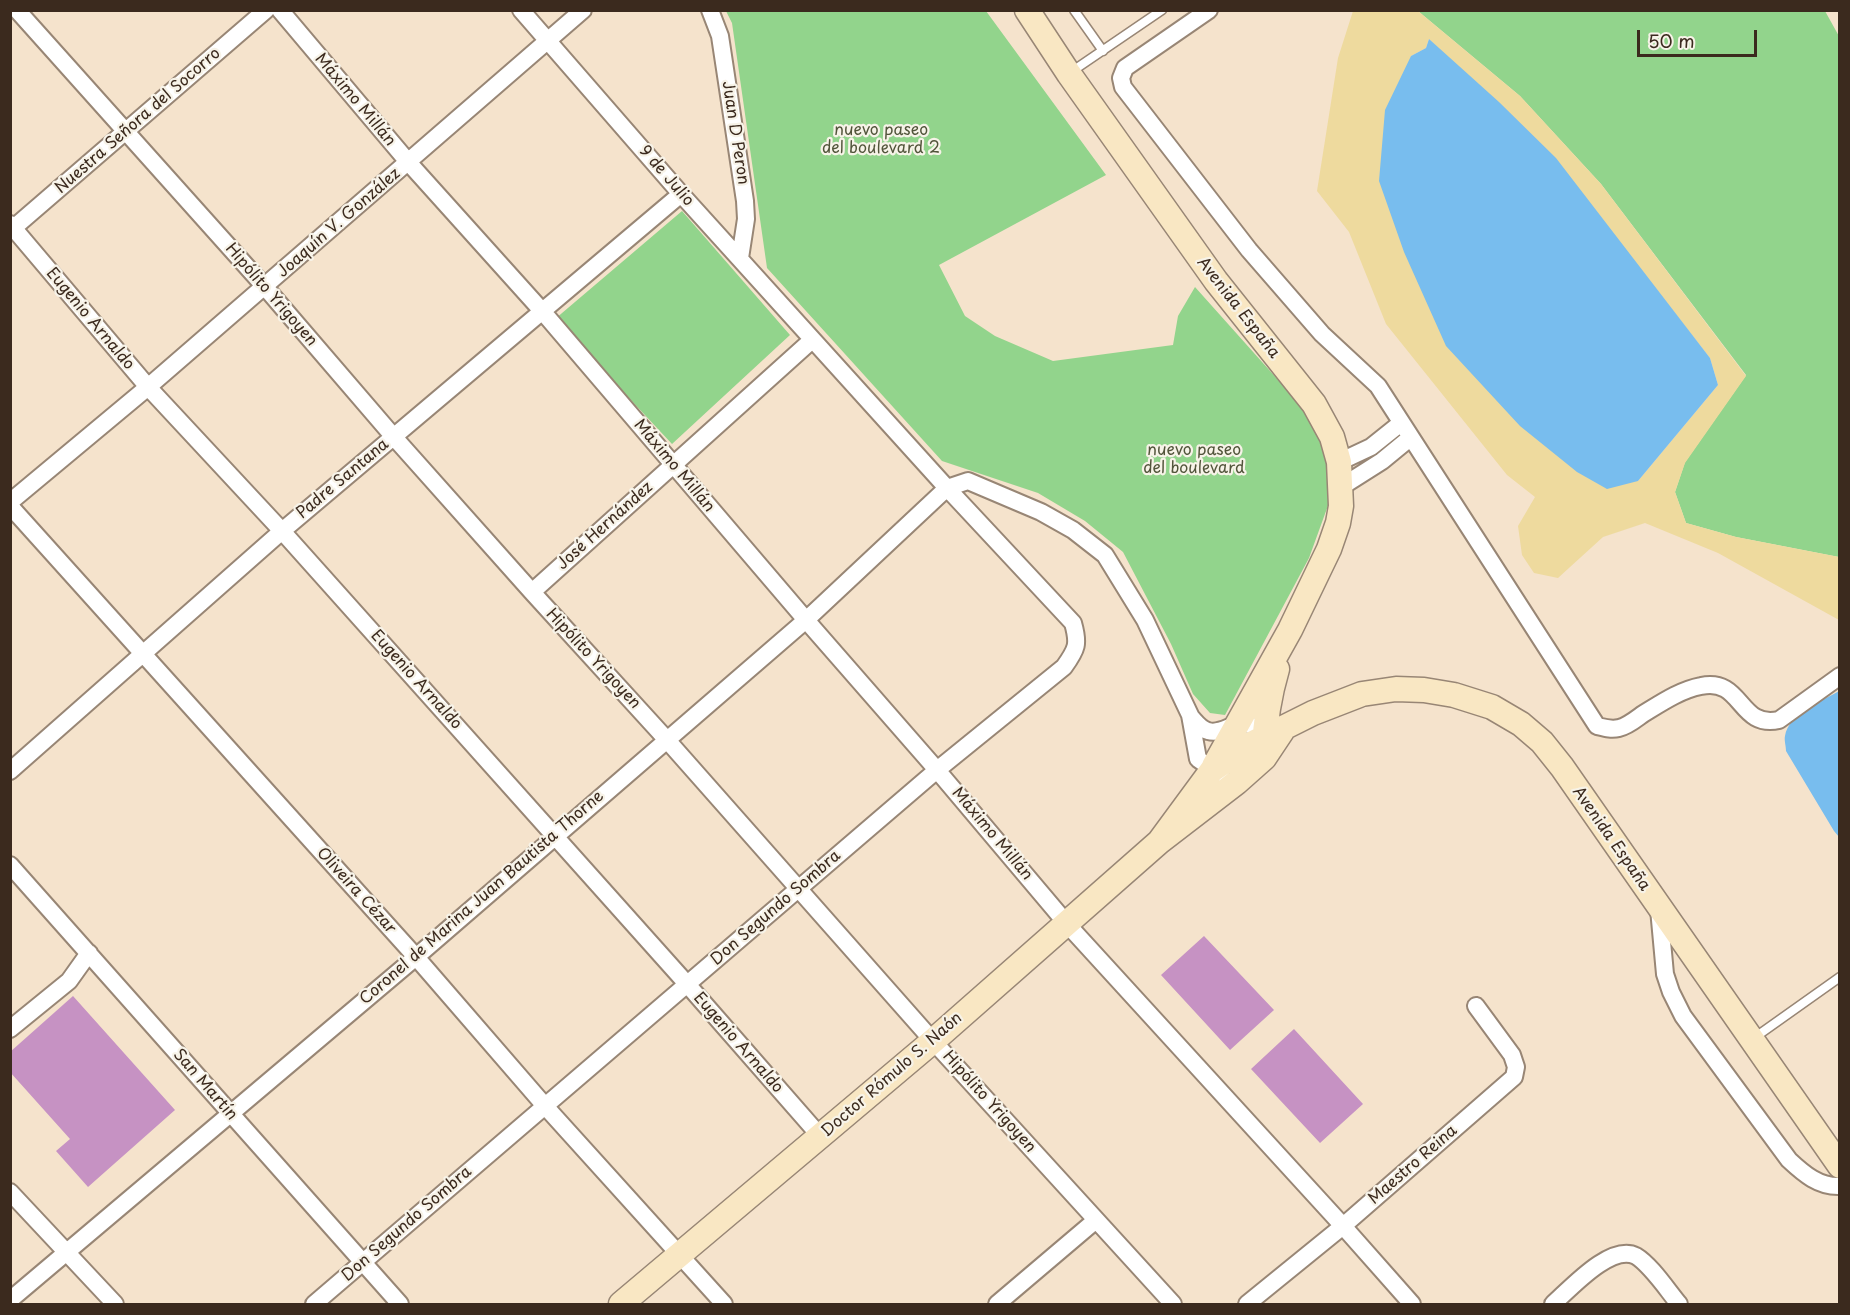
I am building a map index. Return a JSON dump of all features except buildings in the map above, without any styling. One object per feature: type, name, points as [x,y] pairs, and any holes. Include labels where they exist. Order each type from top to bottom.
[{"type":"main road","name":"Avenida España","points":[[1028,10],[1069,74],[1216,281],[1314,404],[1332,437],[1339,462],[1341,506],[1329,549],[1290,630],[1212,770]]},
{"type":"main road","name":"Avenida España","points":[[1290,630],[1271,689],[1273,731],[1362,694],[1396,689],[1424,690],[1454,695],[1492,707],[1521,724],[1542,742],[1839,1166]]},
{"type":"main road","name":"Doctor Rómulo S. Naón","points":[[1159,842],[1212,770],[1273,731]]},
{"type":"main road","name":"Doctor Rómulo S. Naón","points":[[621,1305],[933,1041],[1159,842],[1236,782],[1273,731]]},
{"type":"street","name":"Hipólito Yrigoyen","points":[[17,10],[265,287],[393,436],[532,592],[667,740],[933,1041],[1173,1305]]},
{"type":"street","name":"Nuestra Señora del Socorro","points":[[12,228],[266,10]]},
{"type":"street","name":"Máximo Millán","points":[[280,10],[409,163],[543,312],[1067,924],[1343,1226],[1412,1305]]},
{"type":"street","name":"9 de Julio","points":[[521,10],[681,194],[947,488]]},
{"type":"street","name":"Joaquín V. González","points":[[10,504],[409,163],[583,10]]},
{"type":"street","name":"Juan D Peron","points":[[710,10],[720,36],[745,201],[746,219],[740,258]]},
{"type":"street","points":[[1209,10],[1125,68],[1121,78],[1123,87],[1249,250],[1322,334],[1378,386],[1597,726],[1609,729],[1622,728],[1668,698],[1689,689],[1714,684],[1724,688],[1736,698],[1758,721],[1767,723],[1779,720],[1839,676]]},
{"type":"street","name":"Padre Santana","points":[[10,771],[282,531],[681,194]]},
{"type":"street","name":"Eugenio Arnaldo","points":[[12,228],[148,387],[282,531],[820,1136]]},
{"type":"street","name":"José Hernández","points":[[532,592],[812,340]]},
{"type":"street","points":[[1339,462],[1371,447],[1401,423]]},
{"type":"street","points":[[1341,487],[1382,461],[1410,438]]},
{"type":"street","points":[[947,488],[968,481],[1041,512],[1073,530],[1105,555],[1145,620],[1190,715],[1200,727],[1208,732],[1247,725],[1273,731]]},
{"type":"street","name":"Coronel de Marina Juan Bautista Thorne","points":[[10,1300],[416,957],[806,620],[947,488]]},
{"type":"street","name":"Don Segundo Sombra","points":[[314,1305],[937,770],[1064,667],[1074,654],[1078,641],[1073,623],[947,488]]},
{"type":"street","name":"Oliveira Cézar","points":[[10,504],[724,1305]]},
{"type":"street","points":[[1190,715],[1198,759],[1212,770],[1236,782]]},
{"type":"street","name":"San Martín","points":[[10,865],[400,1305]]},
{"type":"street","points":[[1659,908],[1665,974],[1683,1016],[1789,1160],[1805,1175],[1819,1183],[1839,1186]]},
{"type":"street","points":[[10,1029],[69,981],[89,953]]},
{"type":"street","name":"Maestro Reina","points":[[1247,1305],[1343,1226],[1514,1077],[1516,1067],[1512,1055],[1476,1006]]},
{"type":"street","points":[[10,1191],[115,1305]]},
{"type":"street","points":[[997,1305],[1096,1220]]},
{"type":"street","points":[[1552,1305],[1606,1258],[1620,1253],[1635,1255],[1679,1305]]},
{"type":"lane","points":[[1074,10],[1103,51]]},
{"type":"lane","points":[[1069,74],[1162,10]]},
{"type":"lane","points":[[1752,1040],[1839,977]]},
{"type":"green space","points":[[726,11],[986,11],[1106,175],[939,265],[965,316],[995,336],[1053,361],[1173,345],[1178,316],[1195,287],[1313,419],[1334,489],[1309,558],[1225,715],[1210,713],[1193,694],[1171,644],[1123,552],[1085,521],[1038,493],[942,461],[767,268],[732,23]]},
{"type":"green space","points":[[1418,11],[1825,11],[1840,38],[1839,557],[1736,537],[1686,523],[1675,492],[1685,462],[1746,375],[1601,184],[1520,96]]},
{"type":"green space","points":[[682,211],[790,335],[672,444],[555,319]]},
{"type":"sand","points":[[1353,11],[1418,11],[1520,96],[1601,184],[1746,376],[1685,463],[1675,492],[1686,523],[1736,537],[1839,557],[1839,620],[1718,553],[1645,523],[1603,537],[1558,578],[1534,573],[1522,555],[1518,526],[1535,497],[1507,475],[1386,324],[1349,232],[1317,191],[1338,58]],"holes":[[[1429,39],[1611,232],[1710,358],[1718,385],[1638,481],[1411,56],[1426,48]]]},
{"type":"water","points":[[1429,39],[1499,102],[1556,158],[1710,358],[1718,385],[1638,481],[1607,489],[1577,472],[1520,426],[1446,346],[1404,252],[1379,181],[1385,110],[1411,56],[1426,48]]},
{"type":"water","points":[[1839,691],[1839,837],[1786,751],[1785,736],[1787,728],[1799,715]]},
{"type":"park label","name":"nuevo paseo del boulevard 2","points":[[881,140]]},
{"type":"park label","name":"nuevo paseo del boulevard","points":[[1194,460]]}]
